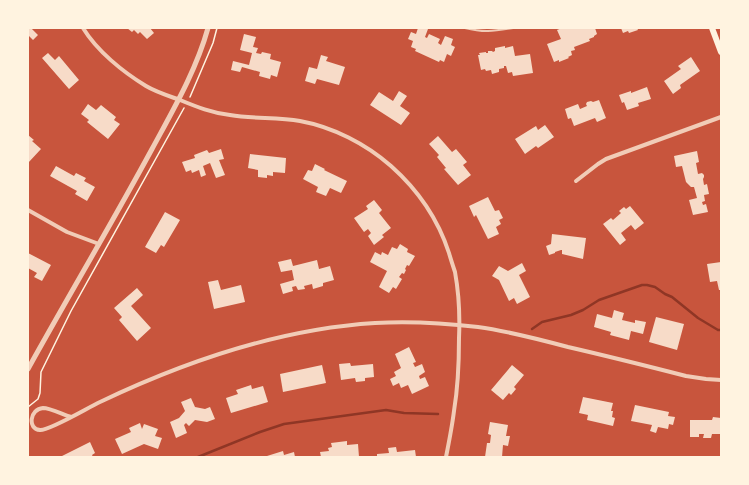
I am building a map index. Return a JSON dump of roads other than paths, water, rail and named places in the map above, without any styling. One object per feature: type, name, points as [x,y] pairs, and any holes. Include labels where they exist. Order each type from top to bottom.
[{"type":"main road","points":[[712,28],[721,52]]},
{"type":"street","points":[[83,28],[101,50],[119,67],[147,87],[206,111],[230,115],[281,118],[323,127],[345,136],[365,147],[401,175],[412,187],[440,229],[454,270],[459,294],[458,378],[446,457]]},
{"type":"street","points":[[28,369],[178,100],[195,66],[208,28]]},
{"type":"street","points":[[576,181],[606,159],[721,117]]},
{"type":"street","points":[[28,210],[67,232],[99,244]]},
{"type":"street","points":[[71,417],[45,408],[35,412],[32,417],[32,424],[36,429],[42,431],[49,429],[129,388],[163,374],[266,340],[332,327],[375,323],[438,323],[509,332],[686,376],[721,380]]},
{"type":"lane","points":[[465,28],[487,32],[513,28]]},
{"type":"waterway","points":[[532,329],[542,322],[571,315],[583,310],[599,300],[642,285],[647,285],[655,287],[672,297],[698,318],[718,330],[721,330]]},
{"type":"waterway","points":[[198,457],[284,424],[386,410],[404,413],[438,414]]}]
